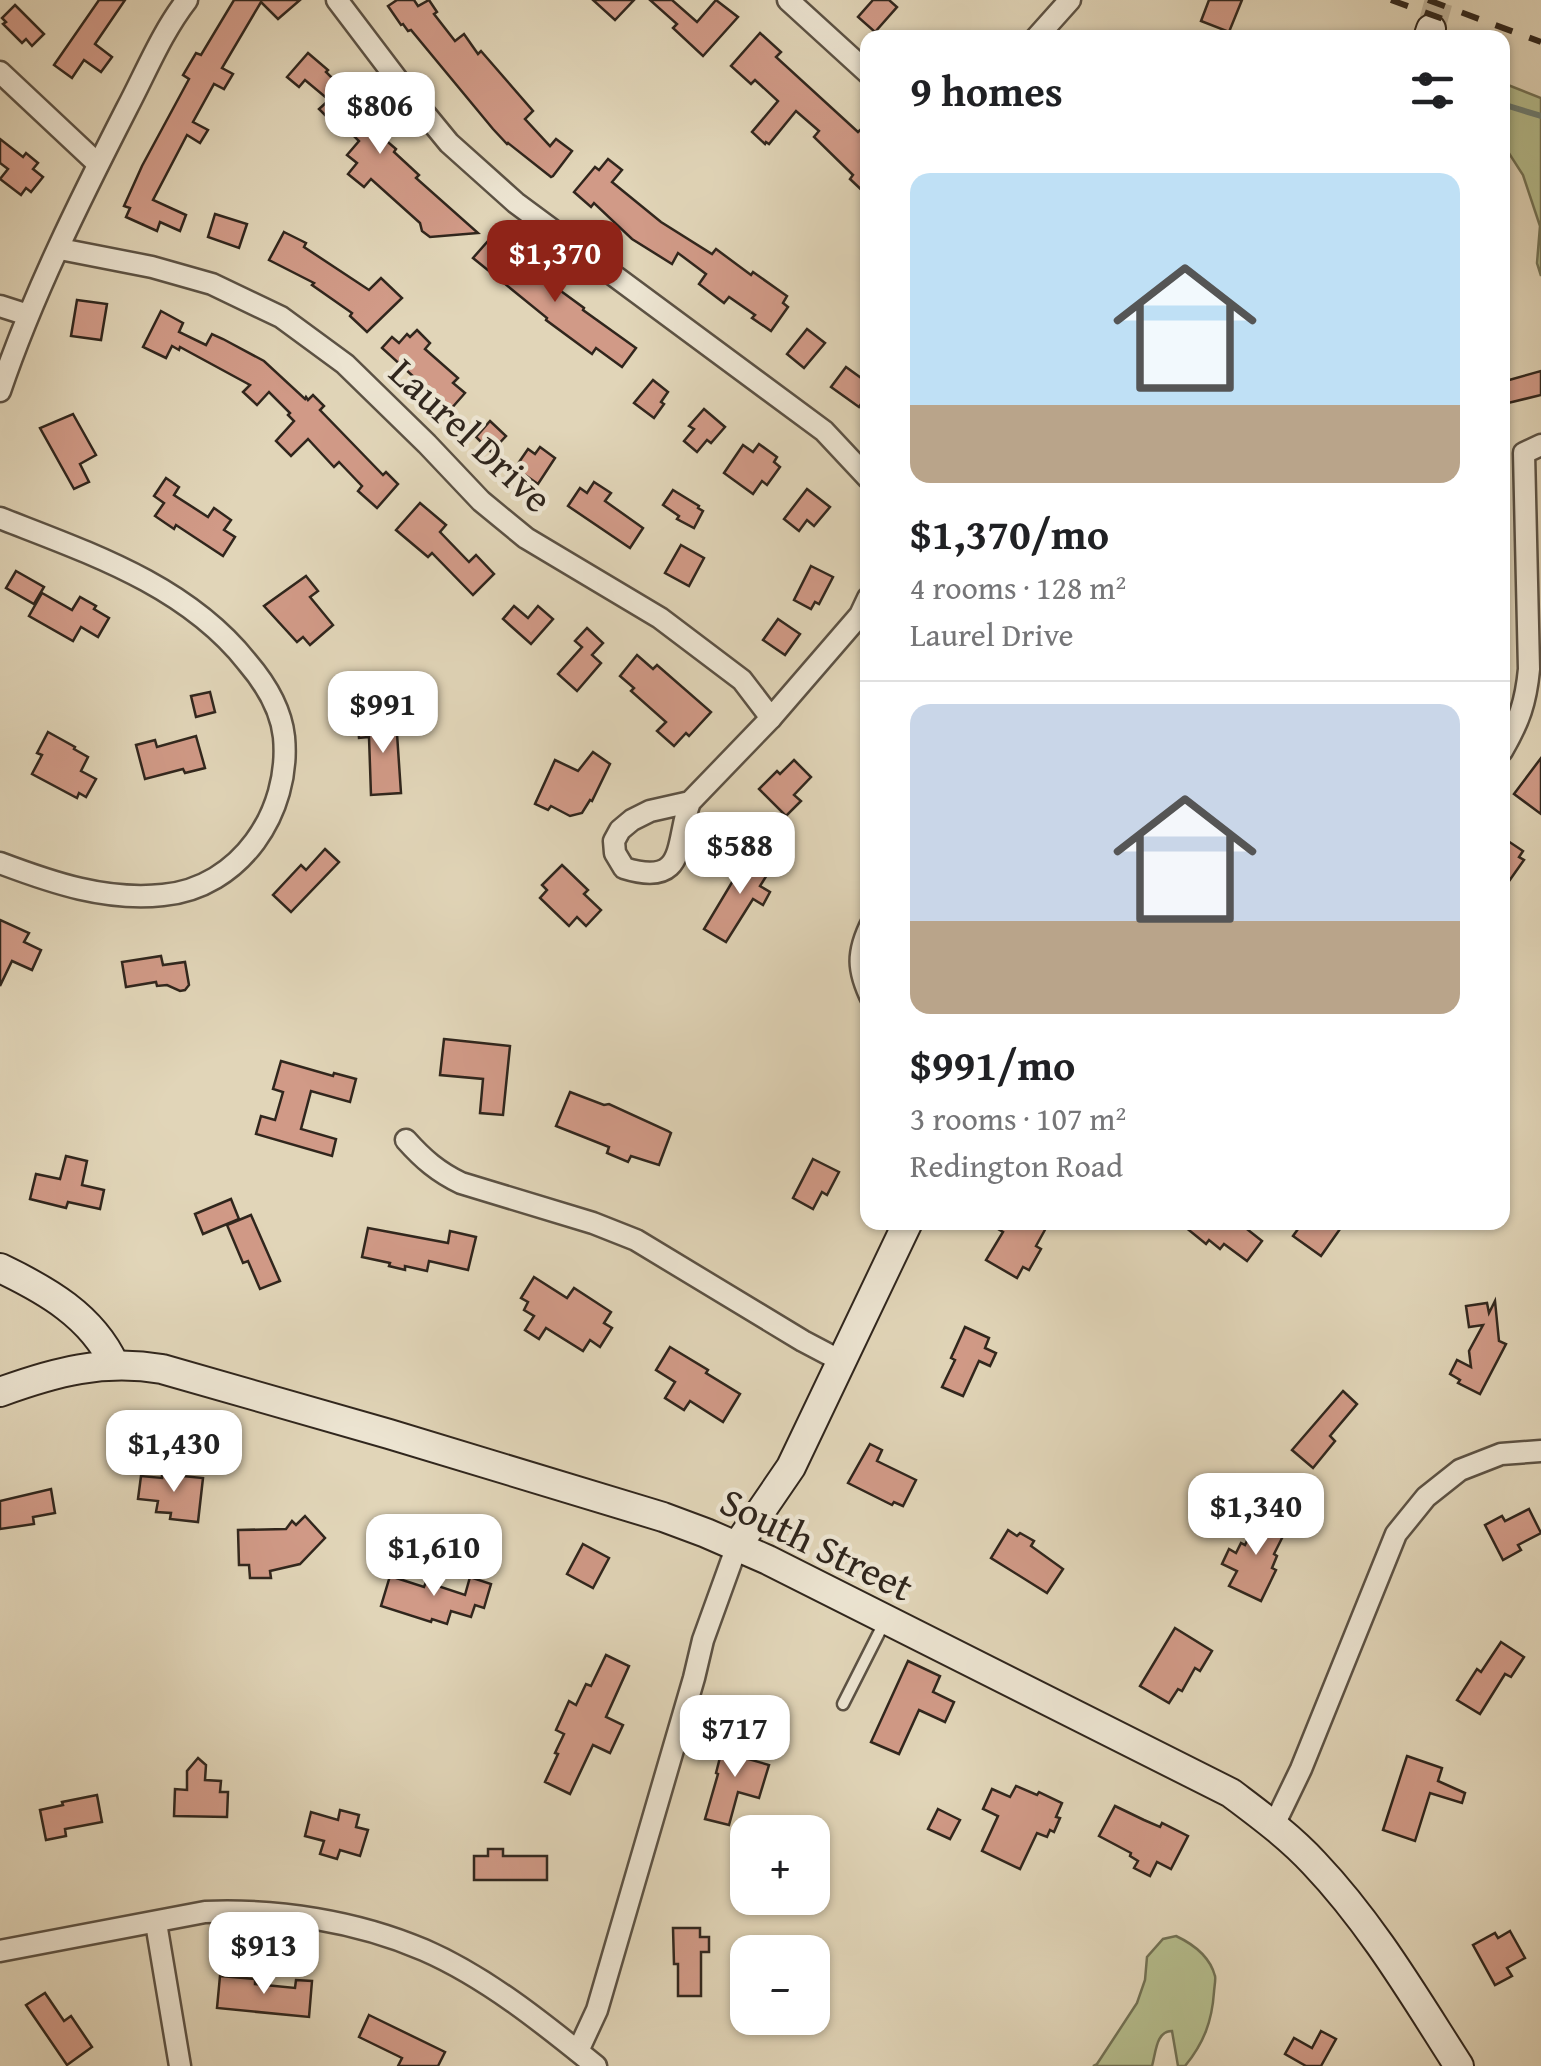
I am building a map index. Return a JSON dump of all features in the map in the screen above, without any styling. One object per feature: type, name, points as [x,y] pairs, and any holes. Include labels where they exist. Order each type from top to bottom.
[{"type":"street","points":[[0,391],[28,315],[98,164],[187,0]]},
{"type":"street","points":[[338,0],[437,129],[516,203],[824,432],[860,470]]},
{"type":"street","points":[[788,0],[860,66]]},
{"type":"street","points":[[1043,30],[1070,0]]},
{"type":"street","points":[[0,72],[98,164]]},
{"type":"street","name":"Laurel Drive","points":[[60,249],[152,267],[212,284],[281,317],[345,364],[481,500],[526,538],[610,586],[687,639],[742,680],[771,718]]},
{"type":"street","points":[[0,306],[28,315]]},
{"type":"street","points":[[1510,738],[1526,696],[1529,669],[1533,449]]},
{"type":"street","points":[[0,518],[130,572],[185,602],[214,626],[264,684],[277,709],[284,736],[284,760],[274,804],[259,838],[239,862],[204,886],[164,896],[107,896],[50,882],[0,863]]},
{"type":"street","points":[[690,802],[771,718],[860,615]]},
{"type":"street","points":[[406,1140],[428,1164],[461,1183],[636,1240],[841,1362]]},
{"type":"street","points":[[578,2051],[597,2010],[703,1640],[736,1546],[791,1467],[904,1230]]},
{"type":"street","points":[[0,1268],[74,1312],[98,1334],[114,1364]]},
{"type":"street","name":"South Street","points":[[0,1392],[53,1375],[114,1364],[162,1368],[663,1517],[736,1546],[1231,1793],[1314,1862],[1373,1932],[1460,2066]]},
{"type":"street","points":[[1274,1825],[1396,1534],[1426,1497],[1460,1470],[1502,1454],[1541,1451]]},
{"type":"street","points":[[0,1952],[206,1912],[317,1919],[382,1936],[449,1962],[526,2012],[596,2066]]},
{"type":"street","points":[[156,1922],[180,2066]]},
{"type":"lane","points":[[860,934],[855,976],[860,987]]},
{"type":"lane","points":[[843,1704],[886,1620]]},
{"type":"green space","points":[[1510,86],[1541,98],[1541,276],[1537,263],[1540,226],[1523,175],[1510,155]]},
{"type":"green space","points":[[1176,1936],[1200,1952],[1215,1976],[1211,2013],[1197,2049],[1185,2066],[1178,2066],[1172,2031],[1160,2038],[1152,2066],[1093,2066],[1137,2003],[1147,1957],[1163,1939]]},
{"type":"building","points":[[99,0],[125,0],[95,44],[112,57],[101,72],[84,60],[72,78],[54,65]]},
{"type":"building","points":[[234,0],[300,0],[278,19],[261,2],[222,68],[233,74],[224,89],[214,84],[193,122],[208,130],[200,143],[187,135],[153,200],[186,215],[180,231],[160,222],[157,231],[126,217],[130,208],[124,206],[189,79],[183,75],[196,53],[201,55]]},
{"type":"building","points":[[397,0],[414,0],[418,6],[429,0],[437,12],[434,14],[455,41],[464,34],[533,111],[525,119],[550,146],[556,139],[572,151],[553,176],[507,144],[493,129],[411,30],[401,25],[388,6]]},
{"type":"building","points":[[593,0],[634,0],[615,20]]},
{"type":"building","points":[[650,0],[672,0],[697,22],[716,0],[738,17],[703,56],[673,28],[677,24]]},
{"type":"building","points":[[873,0],[889,0],[897,7],[877,30],[858,17]]},
{"type":"building","points":[[1209,0],[1242,0],[1230,30],[1201,21]]},
{"type":"building","points":[[15,5],[44,34],[32,46],[26,39],[22,43],[3,24],[6,22],[2,18]]},
{"type":"building","points":[[760,33],[781,52],[776,57],[860,130],[860,188],[850,179],[853,175],[814,137],[819,131],[796,111],[769,144],[752,132],[778,101],[755,80],[751,84],[731,66]]},
{"type":"building","points":[[308,53],[353,99],[360,109],[355,114],[396,149],[394,152],[419,175],[416,178],[478,233],[430,237],[371,179],[364,187],[348,174],[357,163],[347,155],[359,141],[335,117],[331,121],[319,109],[329,100],[305,80],[299,87],[287,77]]},
{"type":"building","points":[[0,139],[38,163],[33,169],[43,177],[31,192],[26,188],[21,195],[0,179],[8,169],[0,163]]},
{"type":"building","points":[[608,159],[622,170],[612,182],[661,222],[712,254],[716,249],[787,296],[783,303],[788,307],[771,331],[729,297],[724,303],[699,284],[706,274],[678,253],[672,264],[632,239],[594,203],[591,207],[574,192],[595,167],[599,170]]},
{"type":"building","points":[[215,214],[247,224],[239,248],[208,237]]},
{"type":"building","points":[[284,232],[306,243],[304,247],[369,290],[381,278],[402,298],[367,332],[350,316],[352,313],[314,283],[269,260]]},
{"type":"building","points":[[488,241],[519,267],[524,261],[539,269],[583,310],[636,348],[622,367],[596,348],[592,354],[473,258]]},
{"type":"building","points":[[77,300],[107,304],[101,340],[71,336]]},
{"type":"building","points":[[161,311],[183,323],[179,332],[206,345],[212,334],[223,339],[264,361],[305,399],[313,395],[324,406],[320,410],[383,475],[386,472],[398,484],[377,508],[358,491],[362,486],[339,462],[334,467],[308,439],[291,456],[276,441],[294,421],[269,392],[257,405],[243,392],[250,385],[180,347],[179,350],[172,346],[166,358],[143,347]]},
{"type":"building","points":[[807,329],[825,343],[804,368],[787,354]]},
{"type":"building","points":[[417,330],[430,343],[425,349],[458,378],[453,383],[465,393],[450,410],[382,348],[392,337],[399,343]]},
{"type":"building","points":[[846,367],[860,377],[860,406],[859,407],[831,387]]},
{"type":"building","points":[[1541,371],[1541,395],[1510,403],[1510,380]]},
{"type":"building","points":[[653,380],[668,392],[654,418],[634,403]]},
{"type":"building","points":[[704,409],[725,427],[697,452],[684,441],[694,429],[689,426]]},
{"type":"building","points":[[73,414],[96,455],[80,464],[89,482],[74,489],[40,428]]},
{"type":"building","points":[[490,421],[506,436],[491,452],[476,437]]},
{"type":"building","points":[[759,444],[777,457],[774,462],[780,467],[767,485],[762,481],[753,494],[724,473],[743,445],[753,452]]},
{"type":"building","points":[[540,447],[555,458],[538,484],[515,468],[528,449],[535,454]]},
{"type":"building","points":[[166,478],[179,487],[174,495],[208,517],[214,508],[231,520],[224,530],[235,537],[223,556],[155,516],[164,503],[154,496]]},
{"type":"building","points":[[594,482],[611,493],[605,501],[643,528],[630,548],[568,506],[580,488],[587,493]]},
{"type":"building","points":[[807,489],[830,507],[814,526],[807,520],[799,531],[784,519]]},
{"type":"building","points":[[673,490],[703,511],[694,528],[663,505]]},
{"type":"building","points":[[420,503],[446,525],[440,532],[469,562],[476,555],[494,574],[473,595],[432,553],[428,557],[396,530]]},
{"type":"building","points":[[681,545],[704,558],[689,586],[665,573]]},
{"type":"building","points":[[811,566],[833,577],[819,604],[815,602],[811,609],[794,600]]},
{"type":"building","points":[[16,571],[44,587],[34,604],[6,588]]},
{"type":"building","points":[[306,576],[318,591],[310,597],[333,625],[310,645],[303,637],[297,642],[264,606]]},
{"type":"building","points":[[42,593],[72,610],[80,597],[109,618],[98,637],[81,627],[73,641],[29,616]]},
{"type":"building","points":[[514,606],[528,618],[538,606],[553,619],[531,644],[503,619]]},
{"type":"building","points":[[778,619],[800,634],[785,655],[763,640]]},
{"type":"building","points":[[587,628],[603,643],[592,655],[601,663],[577,691],[558,674],[582,647],[575,641]]},
{"type":"building","points":[[637,655],[653,669],[657,665],[711,712],[674,746],[657,731],[666,722],[620,676]]},
{"type":"building","points":[[210,692],[215,712],[196,717],[191,696]]},
{"type":"building","points":[[396,719],[401,793],[371,795],[369,737],[359,738],[358,722]]},
{"type":"building","points":[[48,732],[88,757],[81,771],[96,779],[86,797],[79,793],[77,798],[32,774]]},
{"type":"building","points":[[196,736],[205,768],[145,779],[136,745],[155,740],[157,747]]},
{"type":"building","points":[[593,752],[610,764],[582,813],[570,816],[551,806],[548,810],[535,804],[555,760],[578,771]]},
{"type":"building","points":[[1541,758],[1541,814],[1514,794]]},
{"type":"building","points":[[794,760],[811,777],[794,795],[801,801],[786,816],[759,789]]},
{"type":"building","points":[[1510,842],[1523,851],[1519,857],[1524,860],[1510,880]]},
{"type":"building","points":[[325,849],[339,862],[291,912],[273,895],[301,865],[306,870]]},
{"type":"building","points":[[749,853],[772,867],[760,886],[770,892],[763,905],[753,899],[726,942],[704,929],[734,879],[730,876]]},
{"type":"building","points":[[562,865],[588,890],[584,894],[601,910],[586,926],[577,917],[569,926],[540,898],[547,890],[542,885]]},
{"type":"building","points":[[0,920],[29,933],[24,942],[41,950],[32,970],[12,961],[0,986]]},
{"type":"building","points":[[161,956],[163,965],[185,962],[189,985],[185,990],[157,986],[156,982],[126,987],[122,962]]},
{"type":"building","points":[[444,1039],[510,1046],[503,1115],[480,1113],[483,1079],[440,1075]]},
{"type":"building","points":[[281,1061],[356,1079],[350,1102],[311,1091],[301,1129],[336,1139],[332,1156],[256,1134],[261,1116],[275,1120],[283,1092],[273,1089]]},
{"type":"building","points":[[570,1092],[609,1104],[671,1133],[659,1165],[631,1156],[628,1162],[607,1153],[609,1147],[556,1126]]},
{"type":"building","points":[[66,1156],[87,1161],[82,1185],[104,1190],[100,1209],[68,1202],[66,1208],[30,1199],[36,1174],[60,1179]]},
{"type":"building","points":[[813,1159],[839,1172],[827,1195],[822,1192],[813,1209],[793,1198]]},
{"type":"building","points":[[231,1199],[239,1219],[203,1234],[195,1214]]},
{"type":"building","points":[[251,1215],[280,1281],[260,1289],[248,1261],[243,1263],[227,1225]]},
{"type":"building","points":[[368,1228],[448,1243],[450,1231],[476,1237],[468,1270],[429,1261],[427,1271],[405,1266],[405,1270],[362,1257]]},
{"type":"building","points":[[1000,1230],[1045,1230],[1036,1246],[1041,1249],[1029,1270],[1023,1267],[1017,1278],[986,1260],[1003,1232]]},
{"type":"building","points":[[1189,1230],[1248,1230],[1262,1241],[1247,1261],[1224,1244],[1220,1249],[1209,1240],[1206,1244]]},
{"type":"building","points":[[1297,1230],[1339,1230],[1321,1256],[1293,1236]]},
{"type":"building","points":[[534,1277],[567,1298],[574,1288],[611,1312],[604,1323],[612,1328],[600,1347],[590,1340],[583,1351],[546,1328],[539,1339],[525,1330],[534,1316],[524,1310],[528,1302],[521,1298]]},
{"type":"building","points":[[1495,1301],[1499,1341],[1506,1344],[1480,1394],[1458,1383],[1460,1380],[1450,1374],[1457,1360],[1471,1367],[1469,1351],[1483,1325],[1469,1327],[1466,1306],[1487,1303],[1489,1313]]},
{"type":"building","points":[[965,1327],[989,1338],[985,1348],[996,1353],[990,1366],[979,1361],[963,1396],[942,1387]]},
{"type":"building","points":[[670,1347],[740,1394],[723,1422],[690,1401],[684,1410],[665,1398],[675,1382],[656,1370]]},
{"type":"building","points":[[1343,1391],[1357,1404],[1330,1436],[1335,1441],[1313,1468],[1292,1450]]},
{"type":"building","points":[[870,1444],[882,1450],[877,1461],[916,1480],[903,1506],[894,1502],[892,1505],[848,1483]]},
{"type":"building","points":[[162,1474],[203,1478],[198,1522],[170,1519],[171,1513],[156,1512],[158,1501],[138,1499],[141,1476],[162,1478]]},
{"type":"building","points":[[51,1489],[55,1513],[33,1517],[34,1524],[0,1529],[0,1501]]},
{"type":"building","points":[[1529,1509],[1541,1533],[1518,1545],[1521,1550],[1503,1560],[1485,1525],[1502,1516],[1505,1521]]},
{"type":"building","points":[[1260,1513],[1288,1526],[1274,1554],[1277,1556],[1272,1568],[1276,1570],[1261,1601],[1229,1586],[1237,1571],[1222,1564],[1229,1549],[1236,1553],[1241,1543],[1245,1545]]},
{"type":"building","points":[[305,1516],[325,1538],[300,1564],[270,1571],[271,1578],[250,1578],[249,1565],[239,1565],[238,1530],[286,1529],[292,1521],[296,1525]]},
{"type":"building","points":[[1008,1530],[1034,1541],[1031,1546],[1063,1569],[1047,1593],[991,1558]]},
{"type":"building","points":[[583,1544],[609,1558],[593,1588],[567,1574]]},
{"type":"building","points":[[390,1576],[424,1587],[426,1582],[465,1595],[470,1577],[491,1584],[484,1608],[475,1605],[471,1617],[451,1611],[447,1624],[381,1606]]},
{"type":"building","points":[[1175,1628],[1212,1651],[1200,1671],[1195,1668],[1182,1691],[1178,1689],[1169,1703],[1140,1686]]},
{"type":"building","points":[[1501,1642],[1524,1657],[1511,1677],[1505,1674],[1480,1714],[1457,1700]]},
{"type":"building","points":[[606,1655],[629,1666],[606,1717],[623,1725],[610,1753],[593,1745],[570,1794],[545,1782],[564,1734],[556,1730],[569,1701],[576,1705],[586,1684],[591,1686]]},
{"type":"building","points":[[908,1661],[940,1676],[933,1692],[954,1702],[945,1722],[919,1710],[899,1754],[871,1742]]},
{"type":"building","points":[[725,1738],[752,1746],[748,1759],[769,1765],[759,1798],[738,1792],[729,1825],[705,1819]]},
{"type":"building","points":[[1407,1756],[1442,1768],[1438,1781],[1465,1793],[1462,1803],[1430,1793],[1415,1841],[1383,1830]]},
{"type":"building","points":[[198,1758],[206,1765],[205,1780],[221,1781],[220,1792],[228,1792],[227,1817],[174,1816],[175,1789],[187,1790],[187,1771]]},
{"type":"building","points":[[1016,1786],[1062,1803],[1054,1832],[1050,1830],[1047,1837],[1037,1833],[1020,1869],[982,1851],[998,1816],[983,1809],[992,1789],[1010,1797]]},
{"type":"building","points":[[97,1795],[102,1822],[65,1829],[66,1836],[46,1840],[40,1810]]},
{"type":"building","points":[[1115,1806],[1188,1836],[1171,1869],[1157,1862],[1150,1876],[1134,1868],[1138,1861],[1131,1853],[1099,1836]]},
{"type":"building","points":[[938,1809],[960,1820],[950,1839],[928,1829]]},
{"type":"building","points":[[340,1810],[359,1815],[356,1827],[368,1830],[360,1856],[340,1850],[337,1859],[320,1854],[324,1841],[305,1836],[311,1812],[338,1820]]},
{"type":"building","points":[[488,1849],[503,1849],[503,1856],[547,1856],[547,1880],[474,1880],[474,1856],[488,1856]]},
{"type":"building","points":[[673,1928],[700,1928],[700,1937],[709,1937],[709,1952],[701,1952],[701,1996],[678,1996]]},
{"type":"building","points":[[1510,1931],[1525,1958],[1507,1968],[1512,1976],[1495,1985],[1473,1945],[1495,1933],[1498,1938]]},
{"type":"building","points":[[220,1976],[295,1988],[296,1980],[312,1981],[309,2017],[217,2008]]},
{"type":"building","points":[[45,1993],[64,2021],[71,2016],[92,2047],[67,2065],[26,2005]]},
{"type":"building","points":[[369,2015],[445,2052],[438,2066],[398,2066],[402,2058],[359,2037]]},
{"type":"building","points":[[1321,2031],[1336,2039],[1321,2066],[1306,2066],[1285,2054],[1294,2038],[1312,2048]]},
{"type":"waterway","points":[[1510,106],[1541,116]]},
{"type":"tunnel","points":[[1431,29],[1439,0]]},
{"type":"railway","points":[[1391,0],[1443,19]]},
{"type":"railway","points":[[1428,0],[1509,30]]},
{"type":"railway","points":[[1510,30],[1541,42]]}]
